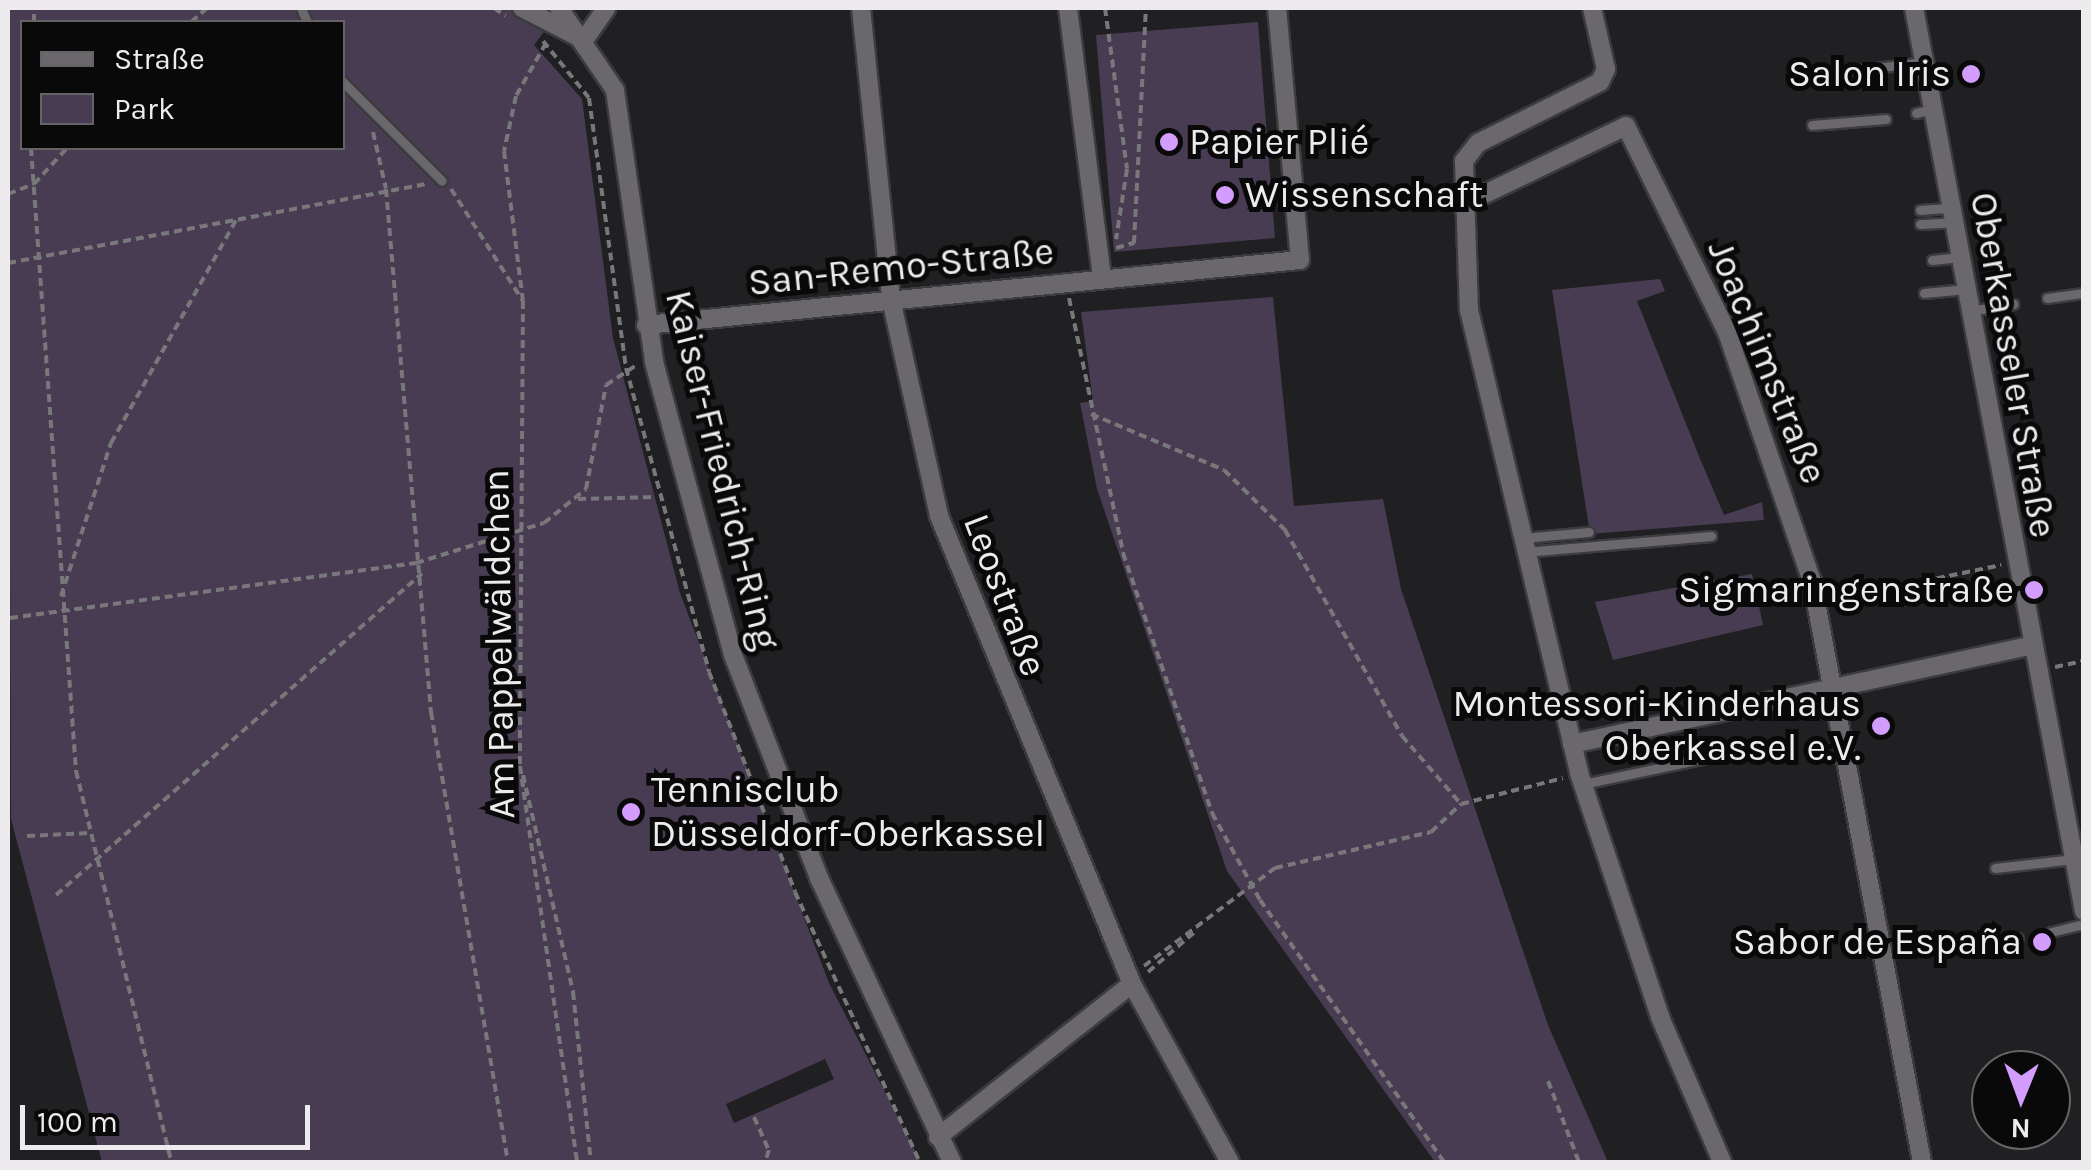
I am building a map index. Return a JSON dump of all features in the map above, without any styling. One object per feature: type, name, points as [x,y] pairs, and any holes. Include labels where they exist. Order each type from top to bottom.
[{"type":"street","points":[[522,8],[584,40],[606,8]]},
{"type":"street","name":"Kaiser-Friedrich-Ring","points":[[559,8],[584,40],[619,105],[646,325],[739,673],[819,878],[952,1162]]},
{"type":"street","name":"Leostraße","points":[[861,8],[891,300],[938,516],[1132,984],[1230,1162]]},
{"type":"street","points":[[1068,8],[1109,278]]},
{"type":"street","name":"San-Remo-Straße","points":[[646,325],[1300,260],[1277,8]]},
{"type":"street","points":[[1592,8],[1606,69],[1600,82],[1478,143],[1464,161],[1462,205],[1470,310],[1521,546],[1582,784],[1660,1017],[1722,1162]]},
{"type":"street","name":"Oberkasseler Straße","points":[[1914,8],[1924,62],[1924,111],[1952,215],[2084,911]]},
{"type":"street","name":"Joachimstraße","points":[[1462,205],[1626,126],[1760,411],[1812,581],[1922,1162]]},
{"type":"street","points":[[1572,744],[1829,682],[2031,646]]},
{"type":"street","points":[[938,1138],[1132,984]]},
{"type":"lane","points":[[1811,76],[1924,62]]},
{"type":"lane","points":[[345,85],[368,112],[442,181]]},
{"type":"lane","points":[[1812,125],[1886,118]]},
{"type":"lane","points":[[1920,210],[1952,215]]},
{"type":"lane","points":[[1920,224],[1952,215]]},
{"type":"lane","points":[[1932,260],[1960,258]]},
{"type":"lane","points":[[1924,293],[1966,289]]},
{"type":"lane","points":[[2048,298],[2084,293]]},
{"type":"lane","points":[[1970,311],[2014,304]]},
{"type":"lane","points":[[1521,546],[1590,532]]},
{"type":"lane","points":[[1521,546],[1711,536]]},
{"type":"lane","points":[[1582,784],[1702,759]]},
{"type":"lane","points":[[1995,868],[2073,859]]},
{"type":"lane","points":[[2051,932],[2084,924]]},
{"type":"path","points":[[1105,8],[1126,169],[1125,214],[1112,249],[1109,278]]},
{"type":"path","points":[[1112,249],[1134,243],[1146,8]]},
{"type":"path","name":"Am Pappelwäldchen","points":[[546,44],[506,132],[523,301],[520,766],[577,1162]]},
{"type":"path","points":[[368,112],[386,190],[400,422],[421,562],[430,712],[508,1162]]},
{"type":"path","points":[[31,150],[60,599],[89,833],[172,1162]]},
{"type":"path","points":[[8,194],[34,184],[65,150]]},
{"type":"path","points":[[8,263],[39,253],[442,181],[474,213],[504,282],[523,301]]},
{"type":"path","points":[[60,599],[110,443],[238,218]]},
{"type":"path","points":[[1067,283],[1091,414],[1166,688],[1212,814],[1252,888],[1444,1162]]},
{"type":"path","points":[[578,499],[596,465],[606,386],[654,362]]},
{"type":"path","points":[[1091,414],[1224,470],[1285,530],[1402,736],[1461,804]]},
{"type":"path","points":[[10,618],[62,616],[421,562],[524,527],[578,499],[656,496]]},
{"type":"path","points":[[1922,593],[1924,581],[2016,562]]},
{"type":"path","points":[[56,896],[96,865],[422,573]]},
{"type":"path","points":[[2036,670],[2084,662]]},
{"type":"path","points":[[520,766],[572,992],[591,1162]]},
{"type":"path","points":[[1132,984],[1252,888],[1295,860],[1444,827],[1461,804],[1560,778]]},
{"type":"path","points":[[28,836],[89,833]]},
{"type":"path","points":[[1132,984],[1151,954],[1197,930]]},
{"type":"path","points":[[1548,1080],[1579,1162]]},
{"type":"path","points":[[754,1117],[764,1162]]},
{"type":"green space","points":[[8,8],[562,8],[534,45],[582,99],[613,338],[680,593],[829,983],[921,1162],[102,1162],[11,819]],"holes":[[[825,1059],[834,1079],[734,1123],[726,1104]]]},
{"type":"green space","points":[[1258,22],[1275,238],[1114,252],[1096,35]]},
{"type":"green space","points":[[1660,279],[1665,291],[1637,301],[1724,515],[1762,502],[1764,520],[1590,534],[1552,290]]},
{"type":"green space","points":[[1273,297],[1294,506],[1383,499],[1401,589],[1548,1025],[1608,1162],[1435,1162],[1227,871],[1097,489],[1080,403],[1093,401],[1081,312]]},
{"type":"green space","points":[[1752,574],[1763,625],[1613,660],[1595,602]]},
{"type":"place","name":"Salon Iris","points":[[1971,74]]},
{"type":"place","name":"Papier Plié","points":[[1169,142]]},
{"type":"place","name":"Wissenschaft","points":[[1225,195]]},
{"type":"place","name":"Sigmaringenstraße","points":[[2034,590]]},
{"type":"place","name":"Montessori-Kinderhaus Oberkassel e.V.","points":[[1881,726]]},
{"type":"place","name":"Tennisclub Düsseldorf-Oberkassel","points":[[631,812]]},
{"type":"place","name":"Sabor de España","points":[[2042,942]]}]
